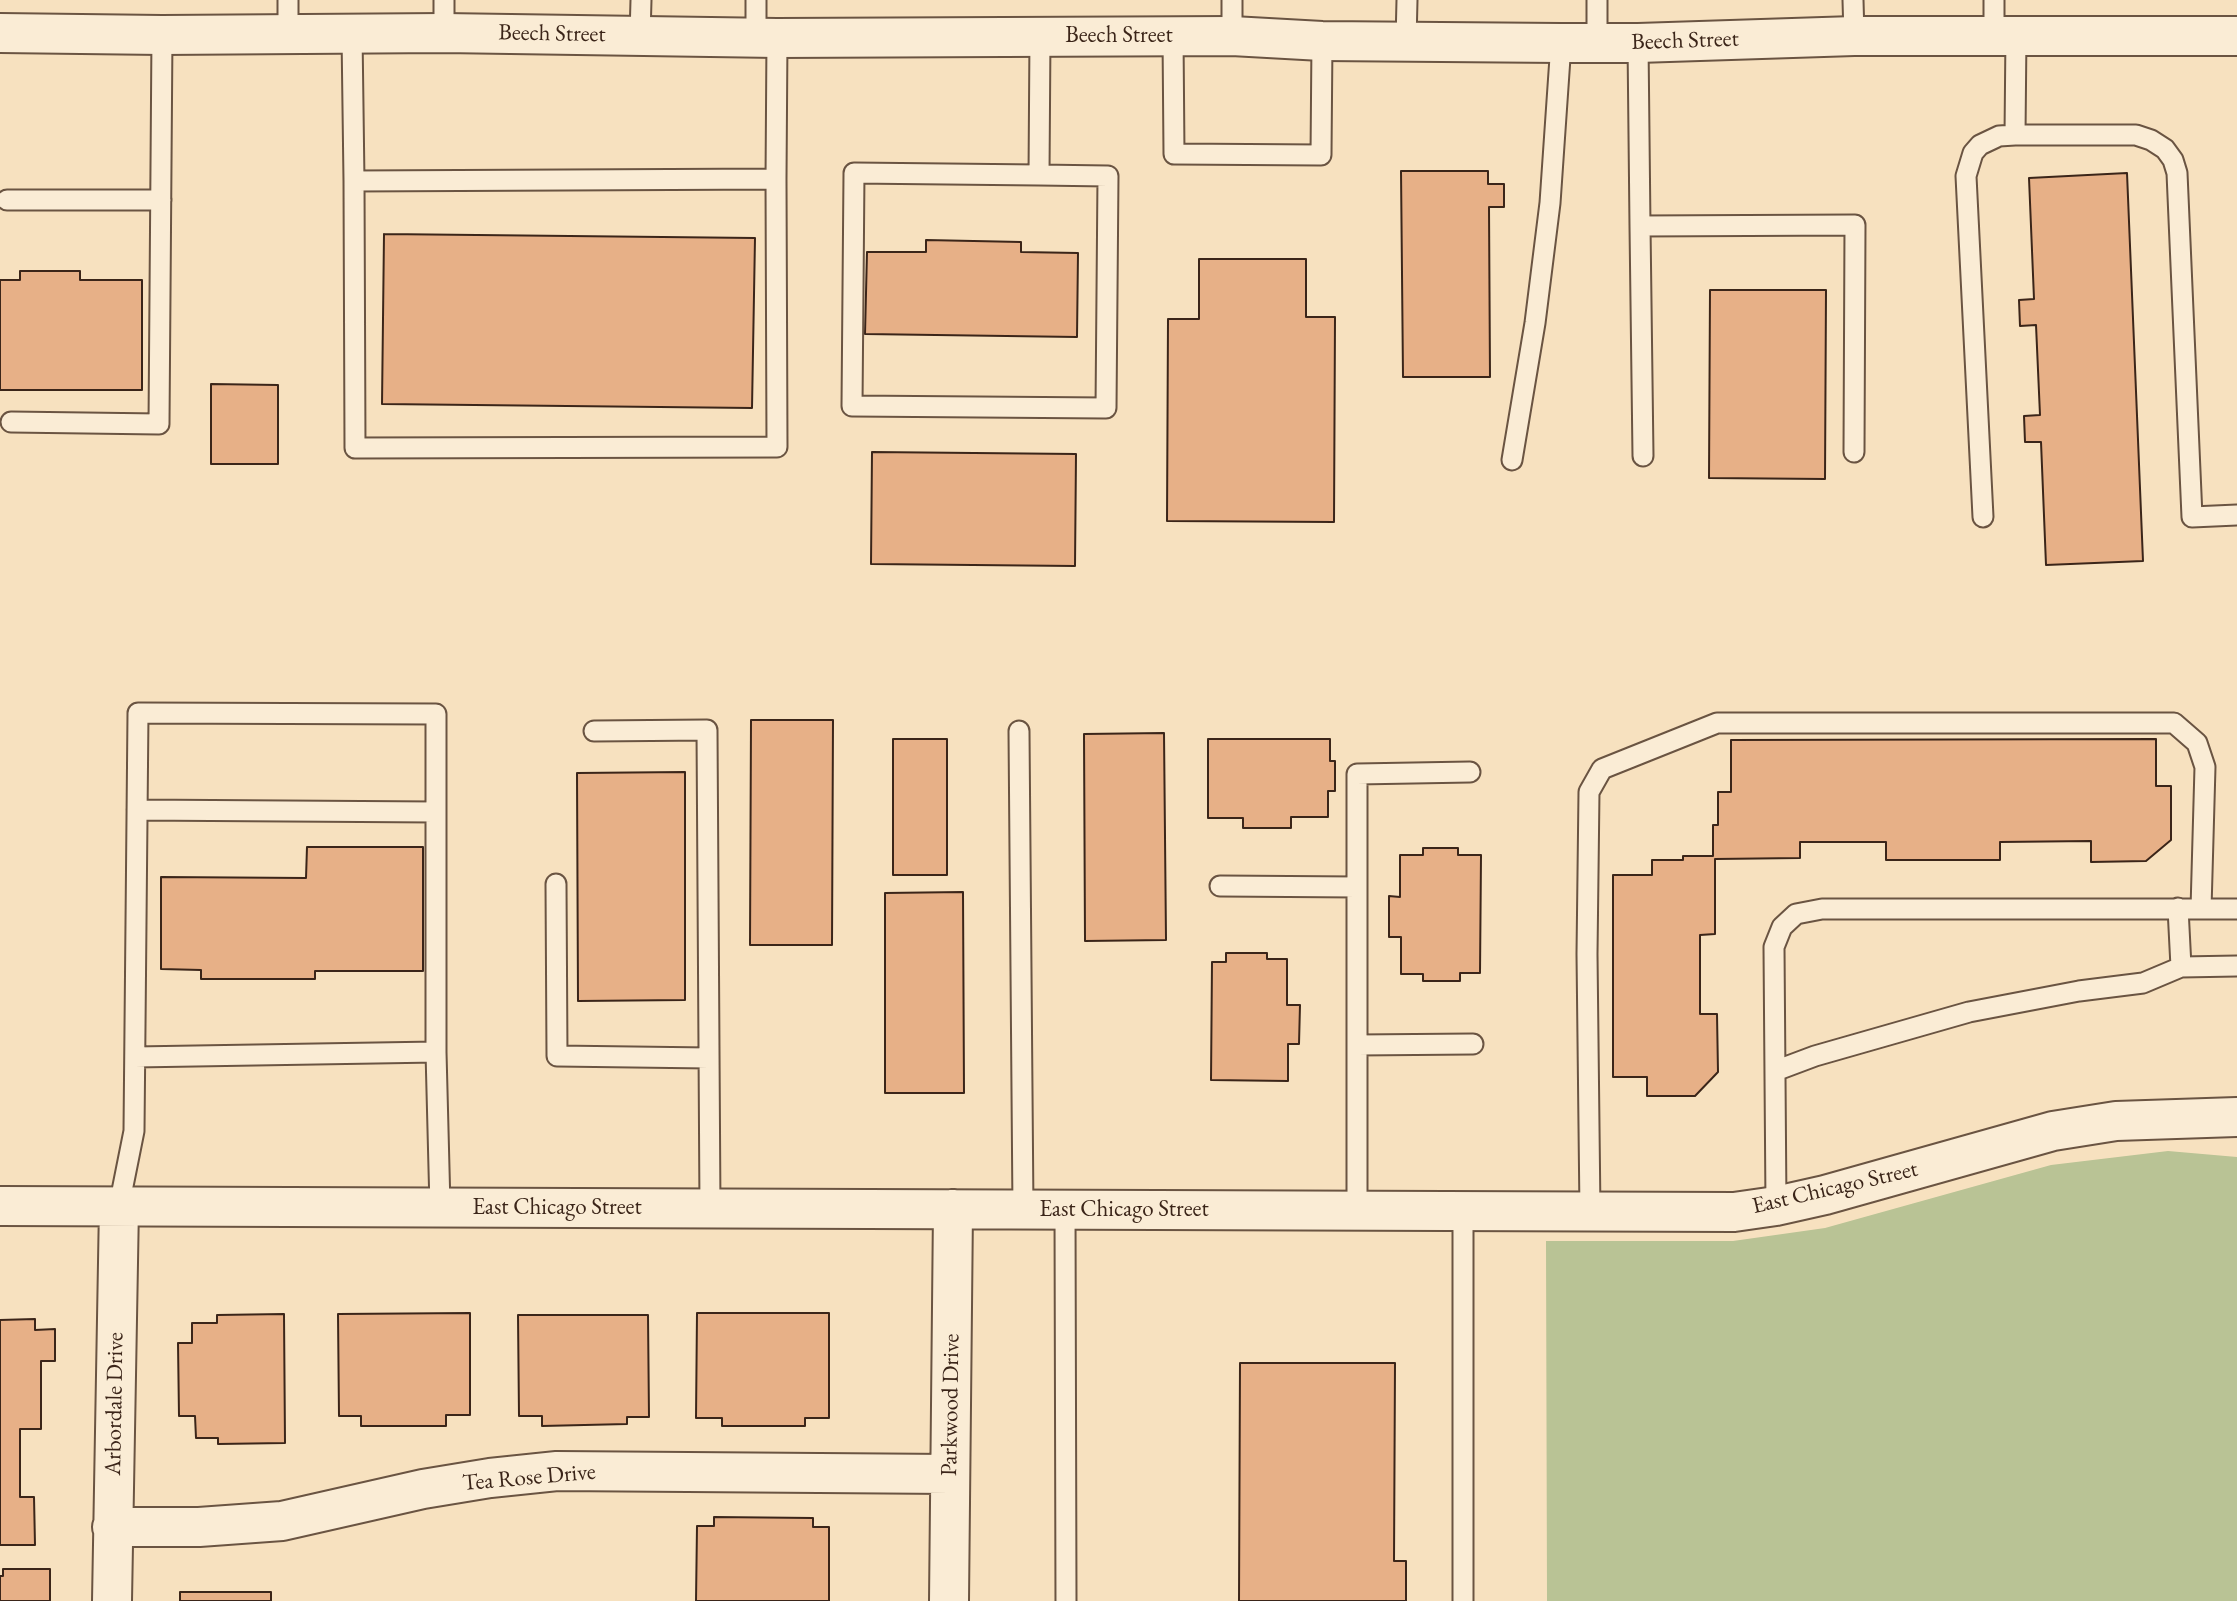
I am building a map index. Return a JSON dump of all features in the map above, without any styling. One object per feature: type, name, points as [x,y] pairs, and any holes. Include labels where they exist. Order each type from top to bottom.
[{"type":"street","name":"Beech Street","points":[[0,33],[162,35],[288,18],[352,34],[444,17],[640,18],[766,38],[1174,36],[1232,18],[1322,41],[1638,43],[1854,18],[2237,36]]},
{"type":"street","name":"East Chicago Street","points":[[0,1206],[1734,1212],[1825,1195],[2053,1131],[2116,1121],[2237,1117]]},
{"type":"street","name":"Arbordale Drive","points":[[112,1601],[118,1206]]},
{"type":"street","name":"Parkwood Drive","points":[[949,1601],[953,1209]]},
{"type":"street","name":"Tea Rose Drive","points":[[113,1527],[199,1527],[282,1521],[423,1489],[557,1471],[950,1474]]},
{"type":"lane","points":[[352,34],[355,448],[776,447],[776,179],[766,38],[756,0]]},
{"type":"lane","points":[[1406,42],[1407,0]]},
{"type":"lane","points":[[1512,460],[1535,323],[1548,216],[1579,43],[1597,0]]},
{"type":"lane","points":[[2001,23],[2015,135]]},
{"type":"lane","points":[[11,422],[159,424],[162,35]]},
{"type":"lane","points":[[1039,176],[1040,36]]},
{"type":"lane","points":[[1174,36],[1174,154],[1321,155],[1322,41]]},
{"type":"lane","points":[[1638,43],[1643,456]]},
{"type":"lane","points":[[1983,517],[1966,176],[1973,153],[1980,145],[1999,136],[2015,135],[2136,135],[2165,149],[2173,160],[2177,173],[2192,517],[2237,515]]},
{"type":"lane","points":[[854,173],[1039,176],[1108,176],[1106,408],[852,406],[854,173]]},
{"type":"lane","points":[[354,181],[776,179]]},
{"type":"lane","points":[[7,200],[161,200]]},
{"type":"lane","points":[[1640,226],[1855,225],[1854,452]]},
{"type":"lane","points":[[118,1206],[134,1131],[138,713],[436,714],[436,1052],[440,1207]]},
{"type":"lane","points":[[1590,1212],[1588,792],[1602,769],[1717,723],[2174,723],[2197,743],[2205,767],[2201,909]]},
{"type":"lane","points":[[594,731],[707,730],[710,1208]]},
{"type":"lane","points":[[1019,731],[1023,1210]]},
{"type":"lane","points":[[1357,1210],[1357,774],[1470,772]]},
{"type":"lane","points":[[137,810],[435,812]]},
{"type":"lane","points":[[556,884],[557,1056],[709,1058]]},
{"type":"lane","points":[[1220,886],[1357,887]]},
{"type":"lane","points":[[2178,908],[2181,967]]},
{"type":"lane","points":[[1776,1206],[1774,947],[1782,927],[1796,914],[1822,909],[2237,909]]},
{"type":"lane","points":[[1775,1071],[1815,1056],[1969,1012],[2078,991],[2143,983],[2181,967],[2237,966]]},
{"type":"lane","points":[[1357,1045],[1473,1044]]},
{"type":"lane","points":[[135,1057],[436,1052]]},
{"type":"lane","points":[[1065,1210],[1066,1601]]},
{"type":"lane","points":[[1463,1211],[1463,1601]]},
{"type":"green space","points":[[2168,1151],[2237,1157],[2237,1601],[1547,1601],[1546,1241],[1733,1241],[1825,1228],[2051,1165]]},
{"type":"building","points":[[1401,171],[1488,171],[1488,184],[1504,184],[1504,207],[1489,207],[1490,377],[1403,377]]},
{"type":"building","points":[[2127,173],[2143,561],[2046,565],[2041,442],[2025,442],[2024,416],[2040,415],[2036,325],[2020,326],[2019,300],[2034,299],[2029,178]]},
{"type":"building","points":[[384,234],[755,238],[752,408],[382,404]]},
{"type":"building","points":[[926,240],[1021,242],[1021,252],[1078,253],[1077,337],[865,334],[867,252],[926,252]]},
{"type":"building","points":[[1199,259],[1306,259],[1306,317],[1335,317],[1334,522],[1167,521],[1168,319],[1199,319]]},
{"type":"building","points":[[20,271],[80,271],[80,280],[142,280],[142,390],[0,390],[0,280],[20,280]]},
{"type":"building","points":[[1710,290],[1826,290],[1825,479],[1709,478]]},
{"type":"building","points":[[211,384],[278,385],[278,464],[211,464]]},
{"type":"building","points":[[872,452],[1076,454],[1075,566],[871,564]]},
{"type":"building","points":[[751,720],[833,720],[832,945],[750,945]]},
{"type":"building","points":[[1164,733],[1166,940],[1085,941],[1084,734]]},
{"type":"building","points":[[893,739],[947,739],[947,875],[893,875]]},
{"type":"building","points":[[1208,739],[1330,739],[1330,761],[1335,761],[1335,791],[1328,791],[1328,817],[1291,817],[1291,828],[1243,828],[1243,818],[1208,818]]},
{"type":"building","points":[[2156,739],[2156,786],[2171,786],[2171,840],[2146,861],[2091,862],[2091,841],[2000,842],[2000,860],[1886,860],[1886,842],[1800,842],[1800,858],[1715,859],[1715,934],[1700,935],[1700,1014],[1717,1014],[1718,1072],[1695,1096],[1647,1096],[1647,1077],[1613,1077],[1613,875],[1652,875],[1652,860],[1713,856],[1713,825],[1718,825],[1718,792],[1731,792],[1731,740]]},
{"type":"building","points":[[685,772],[685,1000],[578,1001],[577,773]]},
{"type":"building","points":[[307,847],[423,847],[423,971],[315,971],[315,979],[201,979],[201,970],[161,969],[161,877],[306,878]]},
{"type":"building","points":[[1423,848],[1458,848],[1458,855],[1481,855],[1480,973],[1460,973],[1460,981],[1423,981],[1423,974],[1401,974],[1401,937],[1389,937],[1389,896],[1400,897],[1400,855],[1423,855]]},
{"type":"building","points":[[963,892],[964,1093],[885,1093],[885,893]]},
{"type":"building","points":[[1226,953],[1267,953],[1267,959],[1287,959],[1287,1005],[1300,1005],[1299,1044],[1288,1044],[1288,1081],[1211,1080],[1212,962],[1226,962]]},
{"type":"building","points":[[470,1313],[470,1415],[446,1415],[446,1426],[361,1426],[361,1416],[339,1416],[338,1314]]},
{"type":"building","points":[[697,1313],[829,1313],[829,1418],[805,1418],[805,1426],[722,1426],[722,1418],[696,1418]]},
{"type":"building","points":[[284,1314],[285,1443],[218,1444],[218,1438],[196,1438],[195,1416],[179,1416],[178,1343],[192,1343],[192,1323],[217,1323],[217,1315]]},
{"type":"building","points":[[518,1315],[648,1315],[649,1417],[627,1417],[627,1424],[542,1426],[542,1416],[519,1416]]},
{"type":"building","points":[[35,1319],[35,1330],[55,1329],[55,1361],[41,1361],[41,1429],[20,1429],[20,1497],[34,1497],[35,1545],[0,1545],[0,1320]]},
{"type":"building","points":[[1240,1363],[1395,1363],[1394,1561],[1406,1561],[1406,1601],[1239,1601]]},
{"type":"building","points":[[714,1517],[813,1518],[813,1527],[829,1527],[829,1601],[696,1601],[697,1526],[714,1526]]},
{"type":"building","points":[[3,1569],[50,1569],[50,1601],[0,1601],[0,1576],[3,1576]]},
{"type":"building","points":[[180,1592],[271,1592],[271,1601],[180,1601]]}]
